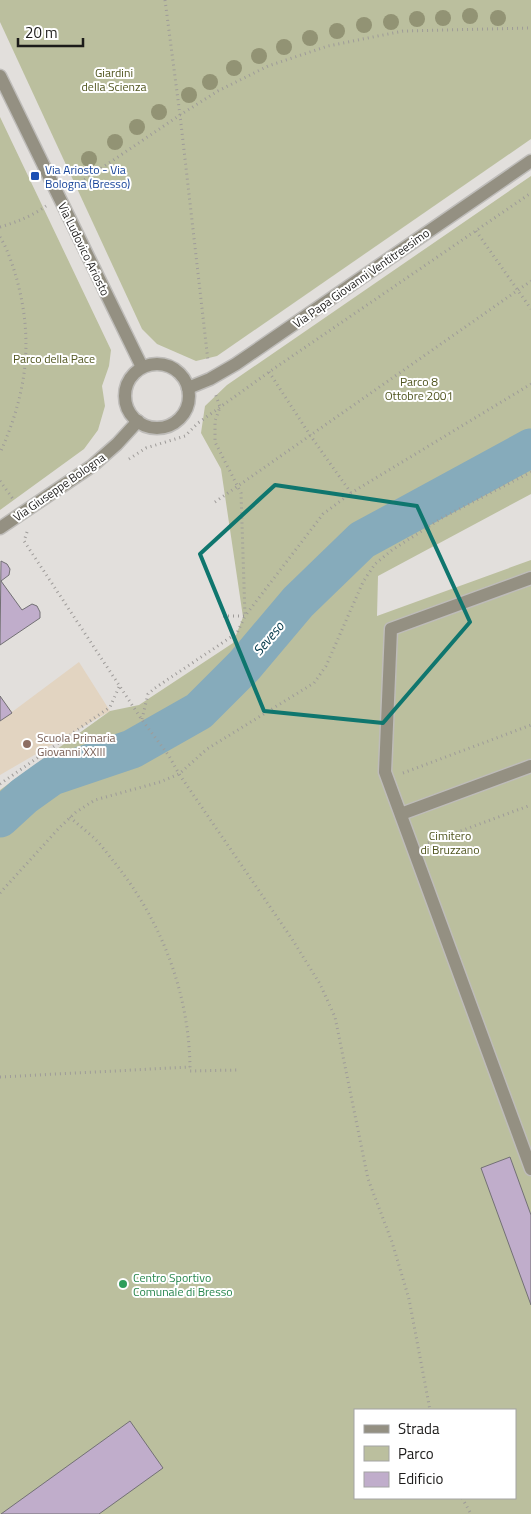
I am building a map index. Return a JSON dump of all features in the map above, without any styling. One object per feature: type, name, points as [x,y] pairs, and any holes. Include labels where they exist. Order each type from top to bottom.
[{"type":"street","name":"Via Ludovico Ariosto","points":[[0,76],[142,367]]},
{"type":"street","name":"Via Papa Giovanni Ventitreesimo","points":[[188,388],[210,379],[236,364],[531,161]]},
{"type":"street","points":[[152,364],[166,365],[178,371],[188,388],[187,408],[180,420],[168,427],[155,429],[142,425],[132,416],[126,404],[125,391],[130,378],[142,367],[152,364]]},
{"type":"street","name":"Via Giuseppe Bologna","points":[[0,528],[92,466],[138,422]]},
{"type":"street","points":[[531,578],[391,629],[386,772],[531,1167]]},
{"type":"street","points":[[401,814],[531,766]]},
{"type":"path","points":[[0,226],[18,221],[38,212],[211,96],[268,66],[328,46],[403,31],[531,28]]},
{"type":"path","points":[[121,464],[146,448],[186,436],[198,423],[270,372],[531,194]]},
{"type":"path","points":[[476,231],[531,309]]},
{"type":"path","points":[[0,237],[13,269],[22,300],[26,336],[25,372],[19,402],[11,429],[0,453]]},
{"type":"path","points":[[215,502],[531,281]]},
{"type":"path","points":[[270,372],[310,435],[351,493]]},
{"type":"path","points":[[223,616],[245,616],[323,514],[351,493],[531,384]]},
{"type":"path","points":[[0,893],[76,812],[96,800],[160,782],[179,774],[207,749],[314,683],[326,666],[363,582],[375,564],[392,550],[442,518],[531,472]]},
{"type":"path","points":[[0,481],[30,522],[24,540],[120,687],[169,756],[179,774],[292,939],[320,984],[334,1017],[368,1179],[392,1242],[409,1299],[430,1409]]},
{"type":"path","points":[[0,784],[110,707],[120,687]]},
{"type":"path","points":[[388,778],[531,725]]},
{"type":"path","points":[[413,848],[531,805]]},
{"type":"path","points":[[70,817],[96,840],[121,870],[142,902],[165,946],[179,988],[187,1030],[190,1071],[238,1070]]},
{"type":"path","points":[[0,1076],[190,1067]]},
{"type":"path","points":[[463,1499],[471,1514]]},
{"type":"highlighted area","points":[[275,485],[417,506],[470,622],[383,723],[264,711],[200,554]]},
{"type":"shaded area","name":"Scuola Primaria Giovanni XXIII","points":[[79,662],[110,711],[0,775],[0,696],[12,712]]},
{"type":"green space","name":"Giardini della Scienza","points":[[0,0],[531,0],[531,139],[217,356],[196,361],[157,344],[142,329],[0,22]]},
{"type":"green space","name":"Parco della Pace","points":[[0,117],[111,350],[109,366],[102,386],[105,406],[98,430],[84,449],[0,510]]},
{"type":"green space","points":[[531,176],[531,494],[378,576],[377,616],[531,560],[531,1514],[0,1514],[0,790],[110,711],[139,705],[233,643],[243,617],[221,469],[201,433],[205,406],[227,385]]},
{"type":"building","points":[[1,561],[7,564],[10,569],[9,575],[1,581],[22,610],[32,604],[37,606],[40,618],[0,645]]},
{"type":"building","points":[[0,696],[12,713],[0,721]]},
{"type":"building","points":[[510,1157],[531,1215],[531,1305],[481,1168]]},
{"type":"building","points":[[130,1421],[163,1468],[99,1514],[1,1514]]},
{"type":"waterway","name":"Seveso","points":[[0,818],[24,796],[52,776],[132,749],[199,711],[244,666],[298,602],[362,540],[531,448]]},
{"type":"place","name":"Via Ariosto - Via Bologna (Bresso)","points":[[35,176]]},
{"type":"place","name":"Scuola Primaria Giovanni XXIII","points":[[27,744]]},
{"type":"place","name":"Centro Sportivo Comunale di Bresso","points":[[123,1284]]},
{"type":"park label","name":"Parco 8 Ottobre 2001","points":[[419,388]]},
{"type":"park label","name":"Cimitero di Bruzzano","points":[[450,842]]}]
